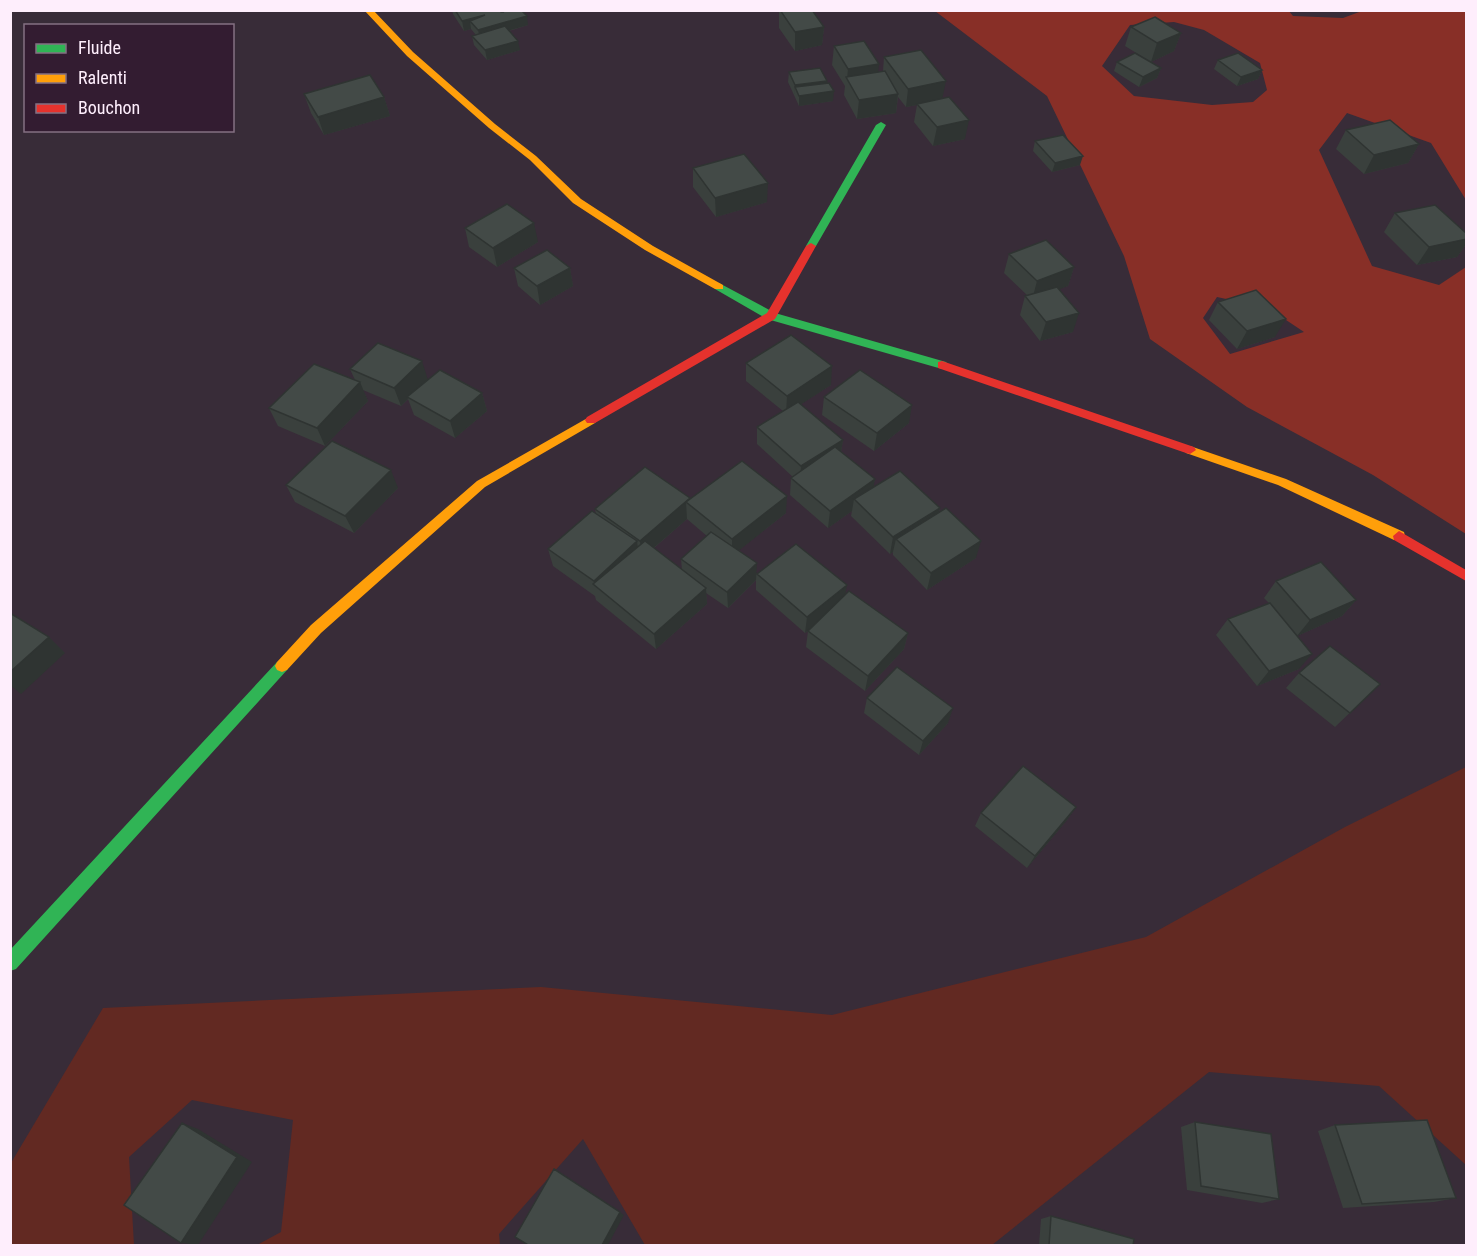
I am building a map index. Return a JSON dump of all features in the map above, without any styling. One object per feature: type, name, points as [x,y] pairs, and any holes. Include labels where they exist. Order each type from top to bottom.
[{"type":"street","points":[[368,10],[411,54],[492,126],[533,158],[577,201],[649,248],[771,316],[965,372],[1282,482],[1396,534],[1467,576]]},
{"type":"street","points":[[10,963],[316,629],[481,484],[771,316],[881,125]]},
{"type":"shaded area","points":[[1288,10],[1293,16],[1343,18],[1362,11],[1466,11],[1466,200],[1431,143],[1347,113],[1319,150],[1372,266],[1439,285],[1466,267],[1466,534],[1373,475],[1247,407],[1150,339],[1124,256],[1047,96],[935,11]],"holes":[[[1174,22],[1204,30],[1260,63],[1267,90],[1253,102],[1212,105],[1134,96],[1102,66],[1130,25]],[[1217,297],[1268,308],[1304,332],[1230,354],[1203,318]]]},
{"type":"shaded area","points":[[1466,767],[1466,1165],[1379,1086],[1209,1072],[992,1245],[645,1245],[583,1139],[499,1234],[500,1245],[257,1245],[281,1232],[293,1120],[192,1100],[129,1157],[134,1245],[11,1246],[11,1163],[103,1008],[541,987],[832,1015],[1146,937],[1345,827]]},
{"type":"building","points":[[455,10],[500,10],[503,12],[502,10],[521,10],[527,16],[478,30],[470,21],[485,15],[462,21]]},
{"type":"building","points":[[780,10],[812,10],[824,27],[795,32]]},
{"type":"building","points":[[1155,17],[1181,33],[1157,43],[1131,27]]},
{"type":"building","points":[[505,26],[518,41],[485,50],[472,36]]},
{"type":"building","points":[[864,41],[879,64],[848,69],[834,46]]},
{"type":"building","points":[[921,50],[946,81],[908,89],[884,57]]},
{"type":"building","points":[[1135,53],[1161,68],[1143,77],[1117,62]]},
{"type":"building","points":[[1238,53],[1262,70],[1241,77],[1218,60]]},
{"type":"building","points":[[820,68],[827,81],[795,85],[789,72]]},
{"type":"building","points":[[885,71],[898,94],[859,100],[846,77]]},
{"type":"building","points":[[370,75],[384,97],[318,117],[304,94]]},
{"type":"building","points":[[829,83],[834,91],[799,96],[795,87]]},
{"type":"building","points":[[949,97],[969,120],[937,127],[917,104]]},
{"type":"building","points":[[1390,120],[1419,144],[1374,155],[1346,130]]},
{"type":"building","points":[[1063,135],[1083,156],[1055,163],[1035,141]]},
{"type":"building","points":[[744,154],[768,183],[715,198],[693,168]]},
{"type":"building","points":[[507,204],[534,223],[493,248],[465,228]]},
{"type":"building","points":[[1435,205],[1467,234],[1467,239],[1429,247],[1395,213]]},
{"type":"building","points":[[1046,240],[1074,267],[1037,281],[1009,254]]},
{"type":"building","points":[[547,250],[570,268],[537,286],[514,268]]},
{"type":"building","points":[[1057,287],[1079,313],[1046,322],[1025,296]]},
{"type":"building","points":[[1256,290],[1286,319],[1247,331],[1218,302]]},
{"type":"building","points":[[791,335],[832,366],[787,396],[746,363]]},
{"type":"building","points":[[378,343],[422,361],[394,388],[350,369]]},
{"type":"building","points":[[314,364],[360,382],[317,428],[269,408]]},
{"type":"building","points":[[440,370],[482,393],[450,421],[407,397]]},
{"type":"building","points":[[860,370],[912,405],[877,433],[824,397]]},
{"type":"building","points":[[798,402],[843,440],[801,466],[757,427]]},
{"type":"building","points":[[332,441],[391,470],[345,516],[286,485]]},
{"type":"building","points":[[835,447],[875,479],[830,511],[791,478]]},
{"type":"building","points":[[742,461],[787,496],[732,539],[686,502]]},
{"type":"building","points":[[645,467],[690,498],[640,541],[595,509]]},
{"type":"building","points":[[900,471],[940,508],[893,537],[854,499]]},
{"type":"building","points":[[946,508],[981,541],[931,573],[896,539]]},
{"type":"building","points":[[592,511],[637,541],[594,581],[548,549]]},
{"type":"building","points":[[711,532],[757,563],[727,592],[681,559]]},
{"type":"building","points":[[645,541],[706,588],[654,634],[593,584]]},
{"type":"building","points":[[796,544],[847,585],[807,617],[757,574]]},
{"type":"building","points":[[1321,562],[1356,600],[1310,620],[1276,581]]},
{"type":"building","points":[[849,591],[908,633],[868,676],[808,631]]},
{"type":"building","points":[[1270,603],[1312,654],[1269,671],[1228,619]]},
{"type":"building","points":[[10,613],[49,637],[10,672]]},
{"type":"building","points":[[1330,646],[1380,684],[1350,713],[1299,673]]},
{"type":"building","points":[[897,667],[953,708],[923,741],[867,698]]},
{"type":"building","points":[[1023,766],[1076,807],[1035,856],[981,813]]},
{"type":"building","points":[[1427,1120],[1456,1198],[1362,1204],[1335,1125]]},
{"type":"building","points":[[1195,1122],[1271,1134],[1279,1199],[1201,1186]]},
{"type":"building","points":[[182,1123],[237,1157],[181,1243],[124,1205]]},
{"type":"building","points":[[554,1169],[620,1212],[602,1245],[528,1245],[515,1237]]},
{"type":"building","points":[[1051,1216],[1134,1239],[1133,1245],[1049,1245]]},
{"type":"traffic: fast","points":[[811,246],[881,125]]},
{"type":"traffic: fast","points":[[719,287],[771,316],[942,365]]},
{"type":"traffic: fast","points":[[10,963],[282,666]]},
{"type":"traffic: slow","points":[[368,10],[410,54],[492,126],[533,158],[577,201],[649,248],[719,287]]},
{"type":"traffic: slow","points":[[282,666],[316,629],[481,484],[591,420]]},
{"type":"traffic: slow","points":[[1190,450],[1282,482],[1399,536]]},
{"type":"traffic: jam","points":[[591,420],[771,316],[811,246]]},
{"type":"traffic: jam","points":[[942,365],[1190,450]]},
{"type":"traffic: jam","points":[[1399,536],[1466,576]]}]
